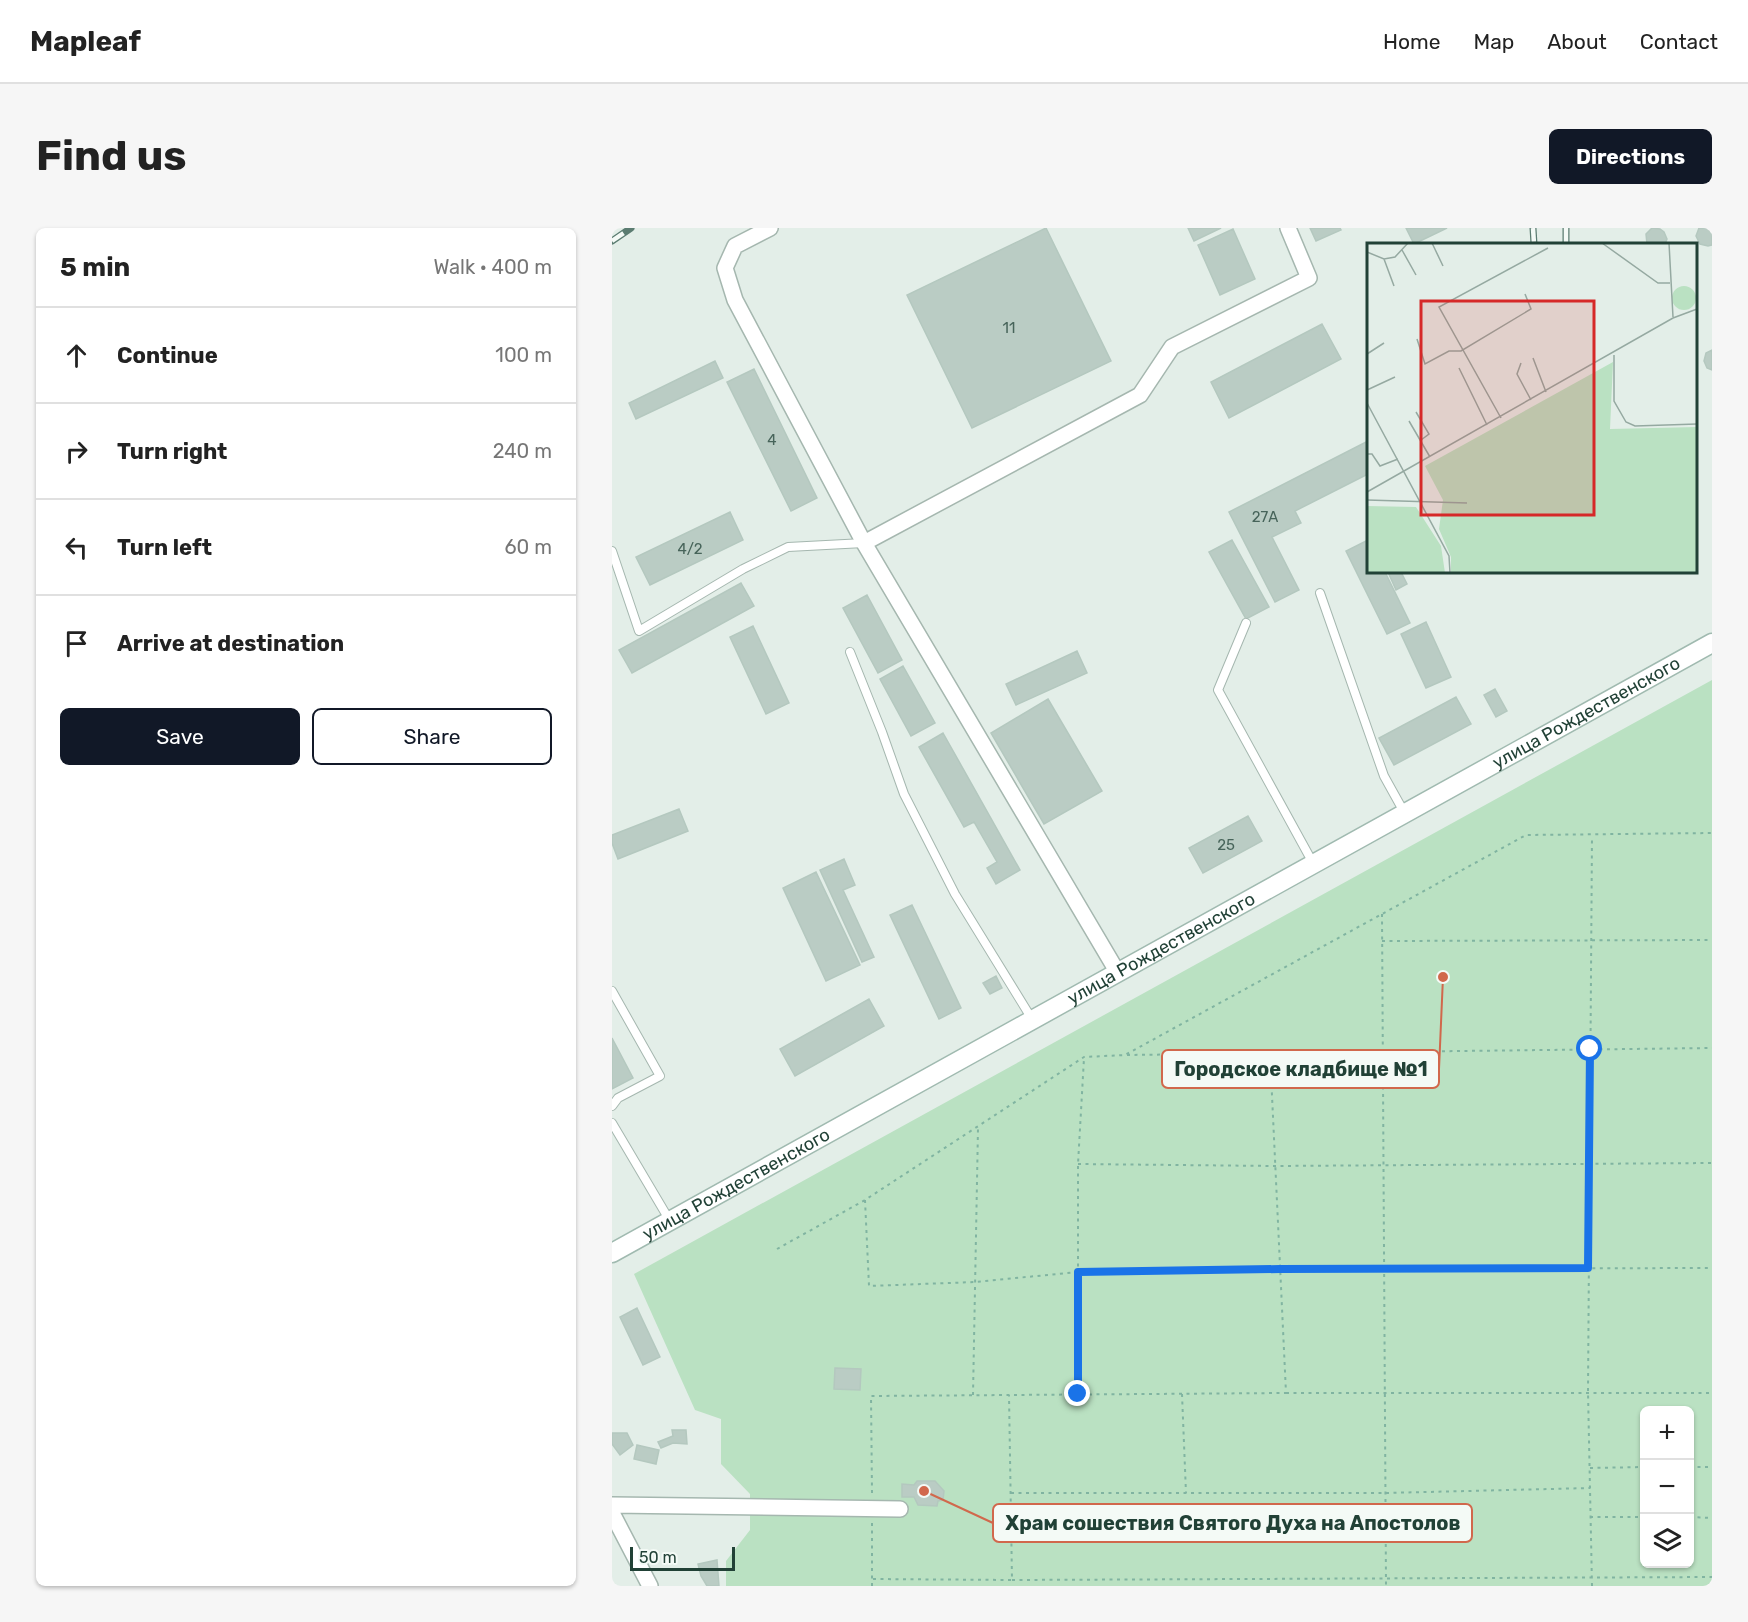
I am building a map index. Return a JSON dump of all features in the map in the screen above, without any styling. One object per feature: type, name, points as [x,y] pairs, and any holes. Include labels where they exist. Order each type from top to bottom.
[{"type":"main road","name":"улица Рождественского","points":[[612,1253],[1712,643]]},
{"type":"street","points":[[770,228],[735,246],[725,268],[735,300],[864,543],[1119,973]]},
{"type":"street","points":[[864,543],[1140,395],[1172,347],[1309,278],[1288,228]]},
{"type":"street","points":[[612,1505],[900,1509]]},
{"type":"street","points":[[612,1513],[650,1586]]},
{"type":"lane","points":[[612,551],[639,631],[743,569],[788,547],[864,543]]},
{"type":"lane","points":[[1320,593],[1384,776],[1405,813]]},
{"type":"lane","points":[[1246,623],[1218,690],[1313,864]]},
{"type":"lane","points":[[850,652],[904,794],[955,894],[1033,1020]]},
{"type":"lane","points":[[612,991],[660,1076],[618,1098],[612,1106]]},
{"type":"lane","points":[[612,1122],[670,1221]]},
{"type":"path","points":[[1125,1055],[1526,835],[1712,833]]},
{"type":"path","points":[[1592,834],[1588,1268],[1592,1586]]},
{"type":"path","points":[[1382,914],[1386,1586]]},
{"type":"path","points":[[1382,942],[1712,940]]},
{"type":"path","points":[[777,1249],[865,1200],[1084,1057],[1712,1048]]},
{"type":"path","points":[[1269,1053],[1286,1393]]},
{"type":"path","points":[[1078,1394],[1078,1164],[1084,1057]]},
{"type":"path","points":[[973,1395],[978,1128]]},
{"type":"path","points":[[1078,1164],[1275,1166],[1712,1163]]},
{"type":"path","points":[[865,1200],[869,1286],[975,1282],[1078,1272],[1712,1268]]},
{"type":"path","points":[[872,1586],[871,1396],[1712,1393]]},
{"type":"path","points":[[1182,1394],[1186,1493]]},
{"type":"path","points":[[1009,1395],[1012,1580]]},
{"type":"path","points":[[1589,1468],[1640,1467]]},
{"type":"path","points":[[1694,1467],[1712,1467]]},
{"type":"path","points":[[1011,1493],[1385,1492],[1590,1488]]},
{"type":"path","points":[[1590,1517],[1640,1517]]},
{"type":"path","points":[[1694,1518],[1712,1518]]},
{"type":"path","points":[[872,1579],[1712,1577]]},
{"type":"green space","points":[[1712,680],[1712,1586],[726,1586],[726,1561],[750,1530],[750,1494],[721,1464],[721,1419],[695,1410],[634,1274]]},
{"type":"building","points":[[1046,228],[1111,361],[972,428],[907,295]]},
{"type":"building","points":[[1188,228],[1221,228],[1194,241]]},
{"type":"building","points":[[1310,228],[1340,228],[1341,230],[1316,241]]},
{"type":"building","points":[[1406,228],[1447,228],[1416,243],[1414,243]]},
{"type":"building","points":[[1652,228],[1660,229],[1667,239],[1665,243],[1647,243],[1646,234]]},
{"type":"building","points":[[1699,228],[1712,228],[1712,245],[1700,244],[1696,236]]},
{"type":"building","points":[[1233,229],[1255,279],[1220,295],[1198,245]]},
{"type":"building","points":[[1322,324],[1341,359],[1229,418],[1211,382]]},
{"type":"building","points":[[1712,350],[1712,370],[1707,368],[1704,361],[1706,353]]},
{"type":"building","points":[[715,361],[723,378],[636,419],[629,403]]},
{"type":"building","points":[[754,369],[817,498],[791,511],[727,382]]},
{"type":"building","points":[[1367,442],[1367,475],[1295,511],[1301,523],[1272,537],[1299,590],[1275,602],[1229,512]]},
{"type":"building","points":[[730,512],[743,540],[650,585],[636,557]]},
{"type":"building","points":[[1232,540],[1269,607],[1246,619],[1209,552]]},
{"type":"building","points":[[1367,540],[1367,573],[1385,573],[1410,623],[1387,634],[1346,551]]},
{"type":"building","points":[[1388,573],[1402,573],[1407,584],[1396,590]]},
{"type":"building","points":[[741,583],[754,606],[632,673],[619,650]]},
{"type":"building","points":[[867,595],[902,660],[878,673],[843,608]]},
{"type":"building","points":[[1426,622],[1451,677],[1426,688],[1401,634]]},
{"type":"building","points":[[753,626],[789,703],[766,714],[730,637]]},
{"type":"building","points":[[1077,651],[1087,673],[1016,705],[1006,684]]},
{"type":"building","points":[[903,666],[935,723],[911,736],[880,679]]},
{"type":"building","points":[[1495,689],[1507,711],[1496,717],[1484,695]]},
{"type":"building","points":[[1456,697],[1471,724],[1394,765],[1379,738]]},
{"type":"building","points":[[1048,699],[1102,791],[1044,824],[991,733]]},
{"type":"building","points":[[943,733],[1020,870],[996,884],[987,868],[997,862],[974,822],[964,827],[919,747]]},
{"type":"building","points":[[679,809],[688,831],[618,859],[612,843],[612,835]]},
{"type":"building","points":[[1248,816],[1262,841],[1203,873],[1189,848]]},
{"type":"building","points":[[844,859],[855,885],[843,890],[874,957],[862,962],[820,870]]},
{"type":"building","points":[[816,872],[860,965],[826,981],[783,888]]},
{"type":"building","points":[[912,905],[961,1008],[939,1019],[890,915]]},
{"type":"building","points":[[996,976],[1002,988],[990,994],[983,983]]},
{"type":"building","points":[[869,999],[884,1026],[795,1076],[780,1049]]},
{"type":"building","points":[[612,1038],[633,1078],[612,1089]]},
{"type":"building","points":[[637,1308],[660,1357],[643,1365],[620,1317]]},
{"type":"building","points":[[835,1368],[861,1369],[860,1390],[834,1389]]},
{"type":"building","points":[[672,1430],[686,1430],[687,1444],[673,1443],[661,1448],[658,1442],[673,1436]]},
{"type":"building","points":[[612,1433],[627,1433],[633,1445],[620,1455],[612,1444]]},
{"type":"building","points":[[637,1445],[659,1450],[656,1464],[634,1459]]},
{"type":"building","points":[[917,1481],[935,1481],[944,1491],[943,1500],[938,1501],[937,1506],[918,1505],[914,1497],[902,1497],[902,1484],[914,1485]]},
{"type":"building","points":[[717,1560],[719,1586],[707,1586],[698,1564]]},
{"type":"railway","points":[[612,241],[631,228]]},
{"type":"railway","points":[[1533,228],[1534,243]]},
{"type":"railway","points":[[1566,228],[1566,243]]},
{"type":"place","name":"Городское кладбище №1","points":[[1443,977]]},
{"type":"place","name":"Храм сошествия Святого Духа на Апостолов","points":[[924,1491]]},
{"type":"route","points":[[1078,1394],[1078,1272],[1588,1268],[1590,1049]]}]
